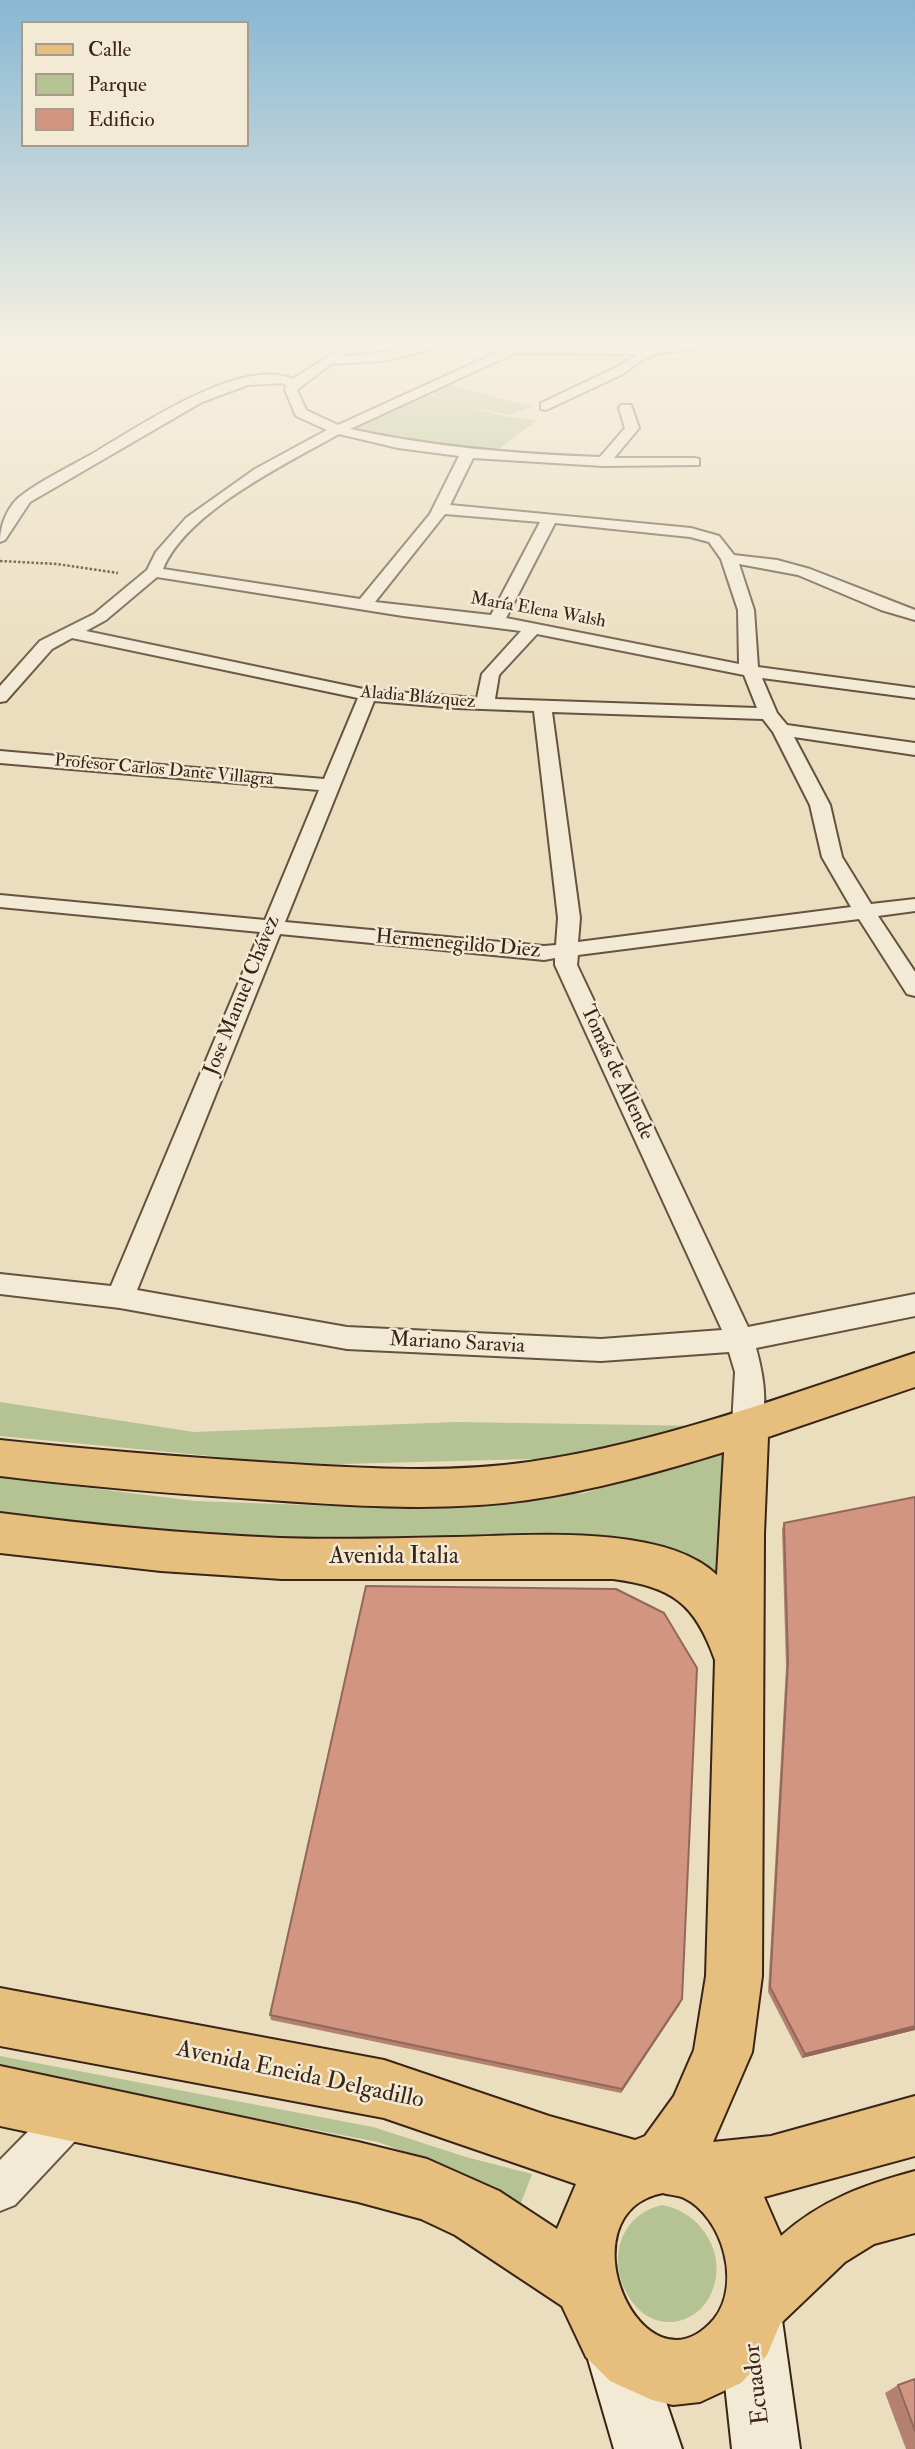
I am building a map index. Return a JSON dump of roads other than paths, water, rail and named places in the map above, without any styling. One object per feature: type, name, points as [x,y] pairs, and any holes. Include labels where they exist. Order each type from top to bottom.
[{"type":"main road","points":[[0,1458],[216,1478],[415,1488],[474,1486],[584,1471],[641,1458],[915,1370]]},
{"type":"main road","points":[[667,2169],[695,2117],[723,2052],[734,1976],[741,1534],[747,1425]]},
{"type":"main road","name":"Avenida Italia","points":[[0,1532],[243,1557],[578,1557],[639,1562],[673,1572],[695,1584],[718,1610],[740,1660]]},
{"type":"main road","name":"Avenida Eneida Delgadillo","points":[[0,2017],[384,2089],[549,2146],[667,2169],[771,2166],[915,2126]]},
{"type":"main road","points":[[0,2096],[358,2172],[427,2190],[477,2213],[586,2286]]},
{"type":"main road","points":[[753,2312],[758,2278],[755,2253],[748,2229],[736,2206],[720,2188],[667,2169],[614,2183],[598,2203],[588,2228],[583,2256],[586,2286],[597,2316],[615,2342],[638,2362],[663,2372],[691,2372],[716,2363],[736,2345],[753,2312],[822,2240],[861,2217],[915,2202]]},
{"type":"main road","name":"Ecuador","points":[[753,2312],[765,2449]]},
{"type":"main road","points":[[615,2342],[648,2449]]},
{"type":"street","points":[[0,537],[25,499],[90,459]]},
{"type":"street","points":[[0,697],[46,645],[100,617],[150,574],[161,555],[191,521],[260,472],[283,459]]},
{"type":"street","points":[[364,605],[442,509],[460,477],[465,459]]},
{"type":"street","points":[[557,459],[655,465],[694,462]]},
{"type":"street","points":[[442,509],[691,533],[714,539],[729,559],[746,610],[745,646],[751,671],[768,714],[781,730],[820,805],[832,858],[864,913],[915,989]]},
{"type":"street","points":[[496,621],[545,531],[549,518]]},
{"type":"street","points":[[729,559],[765,563],[805,573],[890,608],[915,615]]},
{"type":"street","name":"María Elena Walsh","points":[[150,574],[496,621],[751,671],[915,693]]},
{"type":"street","points":[[486,704],[486,689],[491,674],[532,629]]},
{"type":"street","name":"Aladia Blázquez","points":[[72,633],[368,695],[486,704],[768,714]]},
{"type":"street","name":"Jose Manuel Chávez","points":[[120,1298],[368,695]]},
{"type":"street","name":"Tomás de Allende","points":[[542,706],[569,918],[566,965],[740,1340],[748,1372],[747,1425]]},
{"type":"street","points":[[781,730],[915,749]]},
{"type":"street","name":"Profesor Carlos Dante Villagra","points":[[0,757],[329,785]]},
{"type":"street","name":"Hermenegildo Diez","points":[[0,901],[544,953],[915,905]]},
{"type":"street","name":"Mariano Saravia","points":[[0,1284],[120,1298],[347,1338],[601,1350],[740,1340],[915,1305]]},
{"type":"street","points":[[0,2190],[76,2111]]}]
